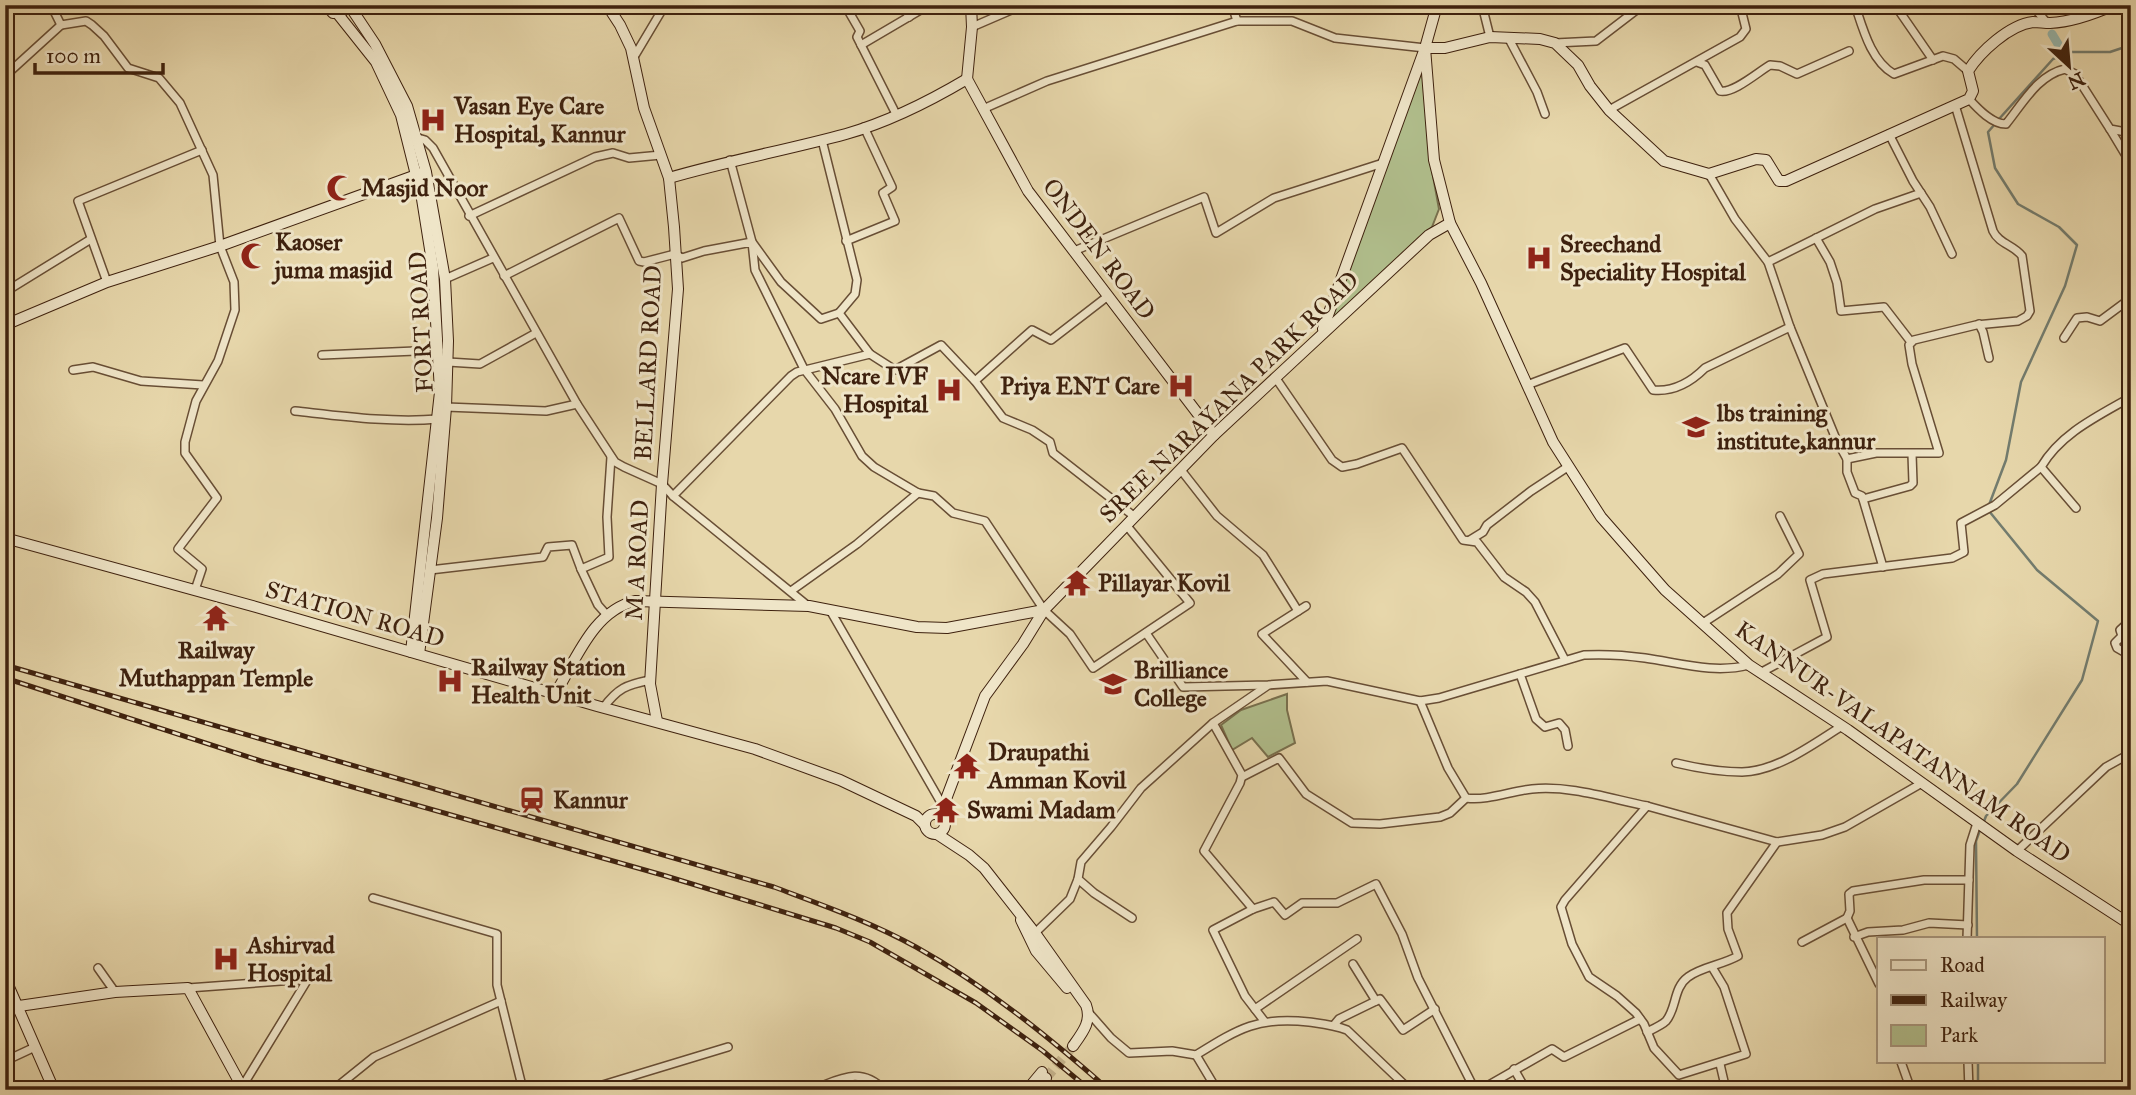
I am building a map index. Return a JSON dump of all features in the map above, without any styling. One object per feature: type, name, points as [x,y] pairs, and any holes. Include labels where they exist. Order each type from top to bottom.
[{"type":"main road","points":[[328,8],[344,11],[348,5]]},
{"type":"main road","name":"FORT ROAD","points":[[348,5],[403,96],[418,138],[448,362],[446,407],[435,475],[415,653]]},
{"type":"main road","name":"BELLARD ROAD","points":[[607,5],[620,25],[633,58],[644,108],[669,178],[678,289],[662,484]]},
{"type":"main road","points":[[669,178],[864,127],[930,101],[967,79],[972,27],[971,5]]},
{"type":"main road","points":[[1322,333],[1425,48],[1437,5]]},
{"type":"main road","points":[[1425,48],[1445,48],[1490,37],[1555,43],[1578,65],[1608,110],[1664,160],[1709,174],[1756,159],[1766,160],[1779,181],[1786,181],[1969,99],[1973,88],[1968,71],[1973,63],[2007,34],[2031,22],[2048,23],[2081,18],[2114,5]]},
{"type":"main road","name":"FORT ROAD","points":[[328,8],[376,62],[401,116],[421,174]]},
{"type":"main road","name":"KANNUR-VALAPATANNAM ROAD","points":[[1425,48],[1434,160],[1450,223],[1481,283],[1553,442],[1601,516],[1665,590],[1749,665],[1842,726],[2017,851],[2131,924]]},
{"type":"main road","name":"ONDEN ROAD","points":[[967,79],[1028,191],[1214,435]]},
{"type":"main road","points":[[5,325],[107,282],[219,246],[421,174]]},
{"type":"main road","name":"SREE NARAYANA PARK ROAD","points":[[934,816],[985,696],[1044,610],[1214,435],[1429,235],[1450,223]]},
{"type":"main road","name":"FORT ROAD","points":[[415,653],[430,570],[440,392],[439,281]]},
{"type":"main road","name":"M A ROAD","points":[[657,721],[650,680],[662,484]]},
{"type":"main road","name":"STATION ROAD","points":[[5,538],[755,749],[818,772],[916,816],[934,816]]},
{"type":"main road","points":[[555,694],[597,624],[621,604],[635,601],[808,606],[916,627],[947,628],[1044,610]]},
{"type":"main road","points":[[934,816],[944,818],[941,830],[928,832],[934,816]]},
{"type":"main road","points":[[941,830],[984,868],[1086,1004],[1088,1023],[1072,1043]]},
{"type":"main road","points":[[1020,916],[1036,951],[1086,1013]]},
{"type":"main road","points":[[5,978],[54,1090]]},
{"type":"main road","points":[[19,1006],[115,992],[188,988],[241,1088]]},
{"type":"main road","points":[[1027,1090],[1044,1075],[1036,1090]]},
{"type":"street","points":[[51,5],[61,25]]},
{"type":"street","points":[[633,58],[665,5]]},
{"type":"street","points":[[845,5],[860,31],[857,37],[896,114]]},
{"type":"street","points":[[903,5],[909,17]]},
{"type":"street","points":[[861,45],[929,5]]},
{"type":"street","points":[[972,27],[1023,5]]},
{"type":"street","points":[[1232,5],[1237,21]]},
{"type":"street","points":[[1482,5],[1490,37]]},
{"type":"street","points":[[1555,43],[1596,41],[1643,5]]},
{"type":"street","points":[[1608,110],[1740,37],[1746,29],[1740,5]]},
{"type":"street","points":[[1855,5],[1867,39],[1886,70],[1894,74],[1948,56],[1968,71]]},
{"type":"street","points":[[1895,5],[1933,60]]},
{"type":"street","points":[[2032,5],[2048,23]]},
{"type":"street","points":[[983,109],[1047,81],[1237,21],[1292,21],[1335,38],[1425,48]]},
{"type":"street","points":[[5,76],[61,25],[86,22],[104,36],[128,68],[159,78],[180,103],[213,175],[219,246],[234,282],[235,310],[218,361],[203,385],[187,431],[185,453],[217,498],[178,549],[202,569],[195,590]]},
{"type":"street","points":[[1508,37],[1533,84],[1545,114]]},
{"type":"street","points":[[1698,62],[1705,65],[1720,91],[1726,93],[1770,65],[1780,66],[1797,74],[1849,51]]},
{"type":"street","points":[[1969,99],[1991,118],[2000,124],[2006,124],[2032,91],[2054,72],[2065,69],[2076,74],[2131,164]]},
{"type":"street","points":[[1911,342],[1979,324],[2018,321],[2028,316],[2030,311],[2022,256],[2017,249],[1996,238],[1955,105]]},
{"type":"street","points":[[846,241],[895,221],[883,193],[892,187],[864,127]]},
{"type":"street","points":[[2110,129],[2131,133]]},
{"type":"street","points":[[1889,134],[1952,254]]},
{"type":"street","points":[[418,138],[425,140],[433,148],[577,404],[611,456],[624,467],[662,484],[673,496],[808,606]]},
{"type":"street","points":[[752,242],[781,282],[821,319],[839,313],[852,300],[857,288],[855,267],[846,241],[822,139]]},
{"type":"street","points":[[107,282],[78,201],[202,150]]},
{"type":"street","points":[[469,216],[595,157],[613,153],[629,158],[661,155]]},
{"type":"street","points":[[730,160],[752,242],[755,270],[804,369],[835,409],[862,456],[874,467],[918,493],[934,496],[953,513],[985,521],[1044,610],[1070,634],[1093,668],[1190,603],[1127,526]]},
{"type":"street","points":[[1074,251],[1204,197],[1216,233],[1274,198],[1383,163]]},
{"type":"street","points":[[1709,174],[1735,219],[1768,262],[1790,327],[1836,439],[1847,458],[1847,472],[1855,493],[1863,499],[1883,568]]},
{"type":"street","points":[[1768,262],[1875,209],[1921,193]]},
{"type":"street","points":[[504,276],[619,218],[639,261],[644,262],[675,254],[682,258],[752,242]]},
{"type":"street","points":[[1816,238],[1830,262],[1841,311],[1884,307],[1911,342]]},
{"type":"street","points":[[5,292],[91,239]]},
{"type":"street","points":[[439,281],[493,258]]},
{"type":"street","points":[[975,381],[1032,330],[1051,340],[1108,296]]},
{"type":"street","points":[[2064,338],[2077,318],[2087,317],[2100,321],[2131,298]]},
{"type":"street","points":[[839,313],[870,354],[895,370],[941,345],[975,381],[1003,418],[1032,430],[1050,442],[1053,453],[1135,517]]},
{"type":"street","points":[[1979,324],[1989,358]]},
{"type":"street","points":[[1527,386],[1625,348],[1653,390],[1669,391],[1705,368],[1790,327]]},
{"type":"street","points":[[448,362],[480,364],[536,333]]},
{"type":"street","points":[[1847,458],[1876,453],[1939,453],[1912,364],[1909,345],[1911,342]]},
{"type":"street","points":[[322,355],[439,350]]},
{"type":"street","points":[[673,496],[791,376],[804,369],[870,354]]},
{"type":"street","points":[[73,370],[93,367],[141,381],[203,385]]},
{"type":"street","points":[[1275,377],[1332,460],[1342,467],[1402,448],[1463,540],[1477,542],[1504,577],[1526,592],[1535,602],[1565,660]]},
{"type":"street","points":[[1760,673],[1827,637],[1810,580],[1823,574],[1952,558],[1964,552],[1961,523],[1995,505],[2041,467],[2061,441],[2131,397]]},
{"type":"street","points":[[446,407],[546,411],[577,404]]},
{"type":"street","points":[[295,411],[342,416],[438,419]]},
{"type":"street","points":[[1863,499],[1910,486],[1913,483],[1912,454]]},
{"type":"street","points":[[581,569],[609,557],[607,517],[611,456]]},
{"type":"street","points":[[1470,540],[1531,491],[1569,466]]},
{"type":"street","points":[[2041,467],[2076,508]]},
{"type":"street","points":[[1181,470],[1217,516],[1263,555],[1298,611]]},
{"type":"street","points":[[791,591],[857,544],[918,493]]},
{"type":"street","points":[[1703,623],[1778,574],[1799,554],[1780,516]]},
{"type":"street","points":[[430,570],[543,558],[548,547],[572,545],[598,605],[606,614]]},
{"type":"street","points":[[1307,606],[1262,634],[1307,682]]},
{"type":"street","points":[[830,610],[934,816]]},
{"type":"street","points":[[2131,620],[2120,631],[2122,636],[2115,643],[2131,656]]},
{"type":"street","points":[[1146,633],[1183,687],[1328,681],[1420,701],[1439,698],[1584,655],[1642,658],[1713,669],[1749,665]]},
{"type":"street","points":[[1520,674],[1536,719],[1545,727],[1559,723],[1565,730],[1568,746]]},
{"type":"street","points":[[603,708],[615,693],[650,680]]},
{"type":"street","points":[[1035,933],[1070,899],[1081,862],[1141,788],[1213,723],[1268,685]]},
{"type":"street","points":[[1420,701],[1448,768],[1466,798]]},
{"type":"street","points":[[1213,723],[1242,777]]},
{"type":"street","points":[[1676,763],[1745,772],[1770,766],[1797,754],[1842,726]]},
{"type":"street","points":[[2017,851],[2106,767],[2131,753]]},
{"type":"street","points":[[1253,909],[1204,851],[1242,777],[1274,759],[1282,759],[1306,794],[1352,823],[1380,824],[1440,817],[1450,813],[1466,798],[1533,789],[1565,789],[1647,806],[1777,842],[1822,835],[1845,827],[1922,783]]},
{"type":"street","points":[[1647,806],[1584,876],[1561,907],[1572,944],[1583,968],[1595,982],[1617,996],[1640,1019],[1654,1048],[1678,1075],[1746,1054],[1724,987],[1712,967]]},
{"type":"street","points":[[1968,937],[1970,845],[1978,823]]},
{"type":"street","points":[[1647,1032],[1666,1021],[1679,986],[1688,976],[1738,956],[1728,929],[1727,913],[1777,842]]},
{"type":"street","points":[[1078,879],[1094,894],[1132,918]]},
{"type":"street","points":[[1802,942],[1847,918],[1850,911],[1849,894],[1853,891],[1924,880],[1969,880]]},
{"type":"street","points":[[1265,1022],[1245,996],[1213,930],[1253,909],[1274,902],[1284,915],[1302,903],[1337,903],[1376,884],[1402,934],[1418,978],[1478,1090],[1552,1049],[1564,1057],[1640,1019]]},
{"type":"street","points":[[373,898],[497,934],[497,985],[523,1090]]},
{"type":"street","points":[[1847,918],[1877,980]]},
{"type":"street","points":[[1854,937],[1868,932],[1903,930],[1929,923],[1968,925]]},
{"type":"street","points":[[1255,1009],[1357,939]]},
{"type":"street","points":[[1353,964],[1376,1001]]},
{"type":"street","points":[[98,968],[115,992]]},
{"type":"street","points":[[188,988],[309,979],[241,1088]]},
{"type":"street","points":[[1334,1025],[1339,1019],[1380,999],[1403,1030],[1435,1009]]},
{"type":"street","points":[[333,1090],[374,1057],[501,1001]]},
{"type":"street","points":[[1086,1013],[1129,1053],[1172,1051],[1196,1055],[1231,1033],[1283,1019],[1334,1025],[1347,1030],[1410,1090]]},
{"type":"street","points":[[5,1061],[34,1047]]},
{"type":"street","points":[[586,1090],[728,1047]]},
{"type":"street","points":[[1196,1055],[1217,1090]]},
{"type":"street","points":[[1720,1064],[1726,1090]]},
{"type":"street","points":[[1902,1064],[1911,1090]]},
{"type":"street","points":[[1952,1090],[1969,1088],[1968,1064]]},
{"type":"street","points":[[1514,1069],[1526,1090]]},
{"type":"street","points":[[811,1090],[852,1075],[874,1080],[884,1090]]},
{"type":"green space","points":[[1424,57],[1430,160],[1439,209],[1432,227],[1328,323]]},
{"type":"green space","points":[[1287,694],[1287,710],[1295,743],[1268,757],[1252,738],[1232,750],[1221,725],[1241,710]]},
{"type":"waterway","points":[[2052,34],[2064,54]]},
{"type":"waterway","points":[[1999,119],[2053,59],[2069,52],[2110,52],[2131,45]]},
{"type":"waterway","points":[[1989,505],[2006,460],[2021,382],[2065,286],[2077,245],[2059,227],[2018,204],[1995,168],[1988,132],[1995,124]]},
{"type":"waterway","points":[[1983,824],[1986,816],[2017,784],[2082,680],[2098,621],[2037,570],[1989,511]]},
{"type":"waterway","points":[[1977,937],[1976,841],[1980,830]]},
{"type":"waterway","points":[[1978,1064],[1978,1090]]},
{"type":"tunnel","points":[[1046,1078],[1073,1046]]},
{"type":"railway","points":[[5,665],[774,887],[828,907],[899,938],[967,978],[1040,1032],[1109,1090]]},
{"type":"railway","points":[[5,678],[261,761],[666,876],[836,928],[870,942],[976,1003],[1043,1051],[1090,1090]]},
{"type":"place","name":"Vasan Eye Care Hospital, Kannur","points":[[433,120]]},
{"type":"place","name":"Masjid Noor","points":[[340,188]]},
{"type":"place","name":"Kaoser juma masjid","points":[[254,256]]},
{"type":"place","name":"Sreechand Speciality Hospital","points":[[1539,258]]},
{"type":"place","name":"Priya ENT Care","points":[[1181,386]]},
{"type":"place","name":"Ncare IVF Hospital","points":[[949,390]]},
{"type":"place","name":"lbs training institute,kannur","points":[[1696,427]]},
{"type":"place","name":"Pillayar Kovil","points":[[1077,583]]},
{"type":"place","name":"Railway Muthappan Temple","points":[[216,618]]},
{"type":"place","name":"Railway Station Health Unit","points":[[450,681]]},
{"type":"place","name":"Brilliance College","points":[[1113,684]]},
{"type":"place","name":"Draupathi Amman Kovil","points":[[967,766]]},
{"type":"place","name":"Kannur","points":[[532,800]]},
{"type":"place","name":"Swami Madam","points":[[946,810]]},
{"type":"place","name":"Ashirvad Hospital","points":[[226,959]]}]
